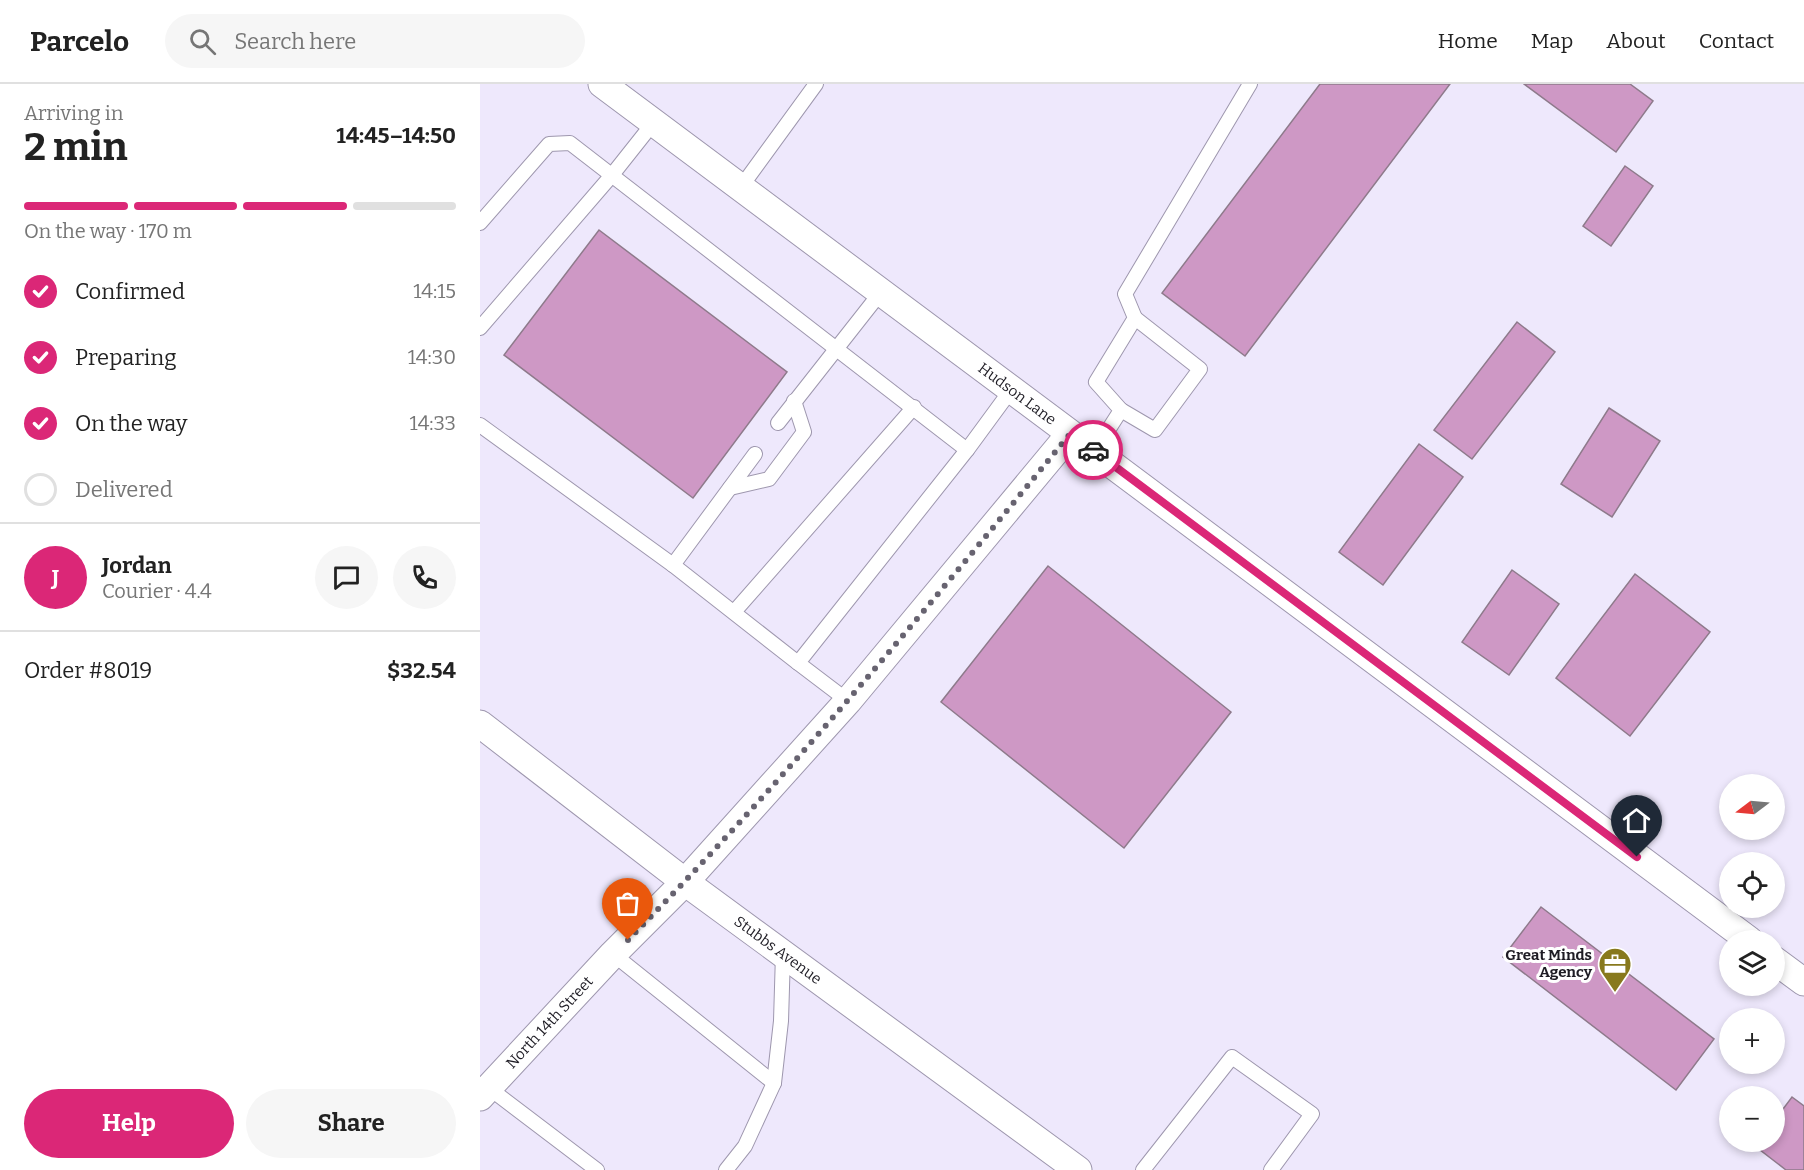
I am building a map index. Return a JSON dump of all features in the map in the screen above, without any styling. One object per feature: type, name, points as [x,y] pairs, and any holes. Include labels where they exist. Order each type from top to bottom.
[{"type":"street","name":"Hudson Lane","points":[[602,84],[1736,930]]},
{"type":"street","name":"North 14th Street","points":[[485,1092],[613,954],[685,882],[848,701],[1070,434]]},
{"type":"street","name":"Stubbs Avenue","points":[[480,724],[685,882],[1078,1170]]},
{"type":"street","points":[[1785,968],[1804,982]]},
{"type":"lane","points":[[741,187],[816,84]]},
{"type":"lane","points":[[1135,318],[1096,382],[1121,410],[1155,430],[1200,369],[1135,318],[1125,294],[1250,84]]},
{"type":"lane","points":[[480,328],[654,123]]},
{"type":"lane","points":[[480,223],[549,144],[570,143],[967,450]]},
{"type":"lane","points":[[778,423],[881,292]]},
{"type":"lane","points":[[798,663],[967,450],[1011,390]]},
{"type":"lane","points":[[730,488],[769,479],[804,432],[794,401]]},
{"type":"lane","points":[[734,612],[914,407]]},
{"type":"lane","points":[[1094,452],[1121,410]]},
{"type":"lane","points":[[480,425],[673,566],[848,701]]},
{"type":"lane","points":[[673,566],[754,454]]},
{"type":"lane","points":[[613,954],[774,1083]]},
{"type":"lane","points":[[726,1170],[745,1146],[774,1083],[781,1020],[783,954]]},
{"type":"lane","points":[[1143,1170],[1232,1057],[1312,1114],[1271,1170]]},
{"type":"lane","points":[[485,1092],[597,1170]]},
{"type":"building","points":[[1320,84],[1450,84],[1245,356],[1162,293]]},
{"type":"building","points":[[1524,84],[1630,84],[1653,101],[1616,152]]},
{"type":"building","points":[[1625,166],[1653,186],[1611,246],[1583,226]]},
{"type":"building","points":[[599,230],[787,372],[693,498],[504,355]]},
{"type":"building","points":[[1517,322],[1555,352],[1472,459],[1434,430]]},
{"type":"building","points":[[1609,408],[1660,441],[1612,517],[1561,484]]},
{"type":"building","points":[[1419,444],[1463,477],[1383,585],[1339,552]]},
{"type":"building","points":[[1048,566],[1231,712],[1124,848],[941,702]]},
{"type":"building","points":[[1512,570],[1559,604],[1509,675],[1462,642]]},
{"type":"building","points":[[1635,574],[1710,632],[1630,736],[1556,678]]},
{"type":"building","points":[[1541,907],[1714,1039],[1676,1090],[1503,957]]},
{"type":"building","points":[[1792,1097],[1804,1106],[1804,1170],[1786,1170],[1763,1152],[1785,1152],[1785,1106]]},
{"type":"way so far","points":[[628,940],[685,882],[848,701],[1070,434],[1093,450]]},
{"type":"place","name":"Great Minds Agency","points":[[1615,993]]},
{"type":"route","points":[[1093,450],[1637,857]]}]
